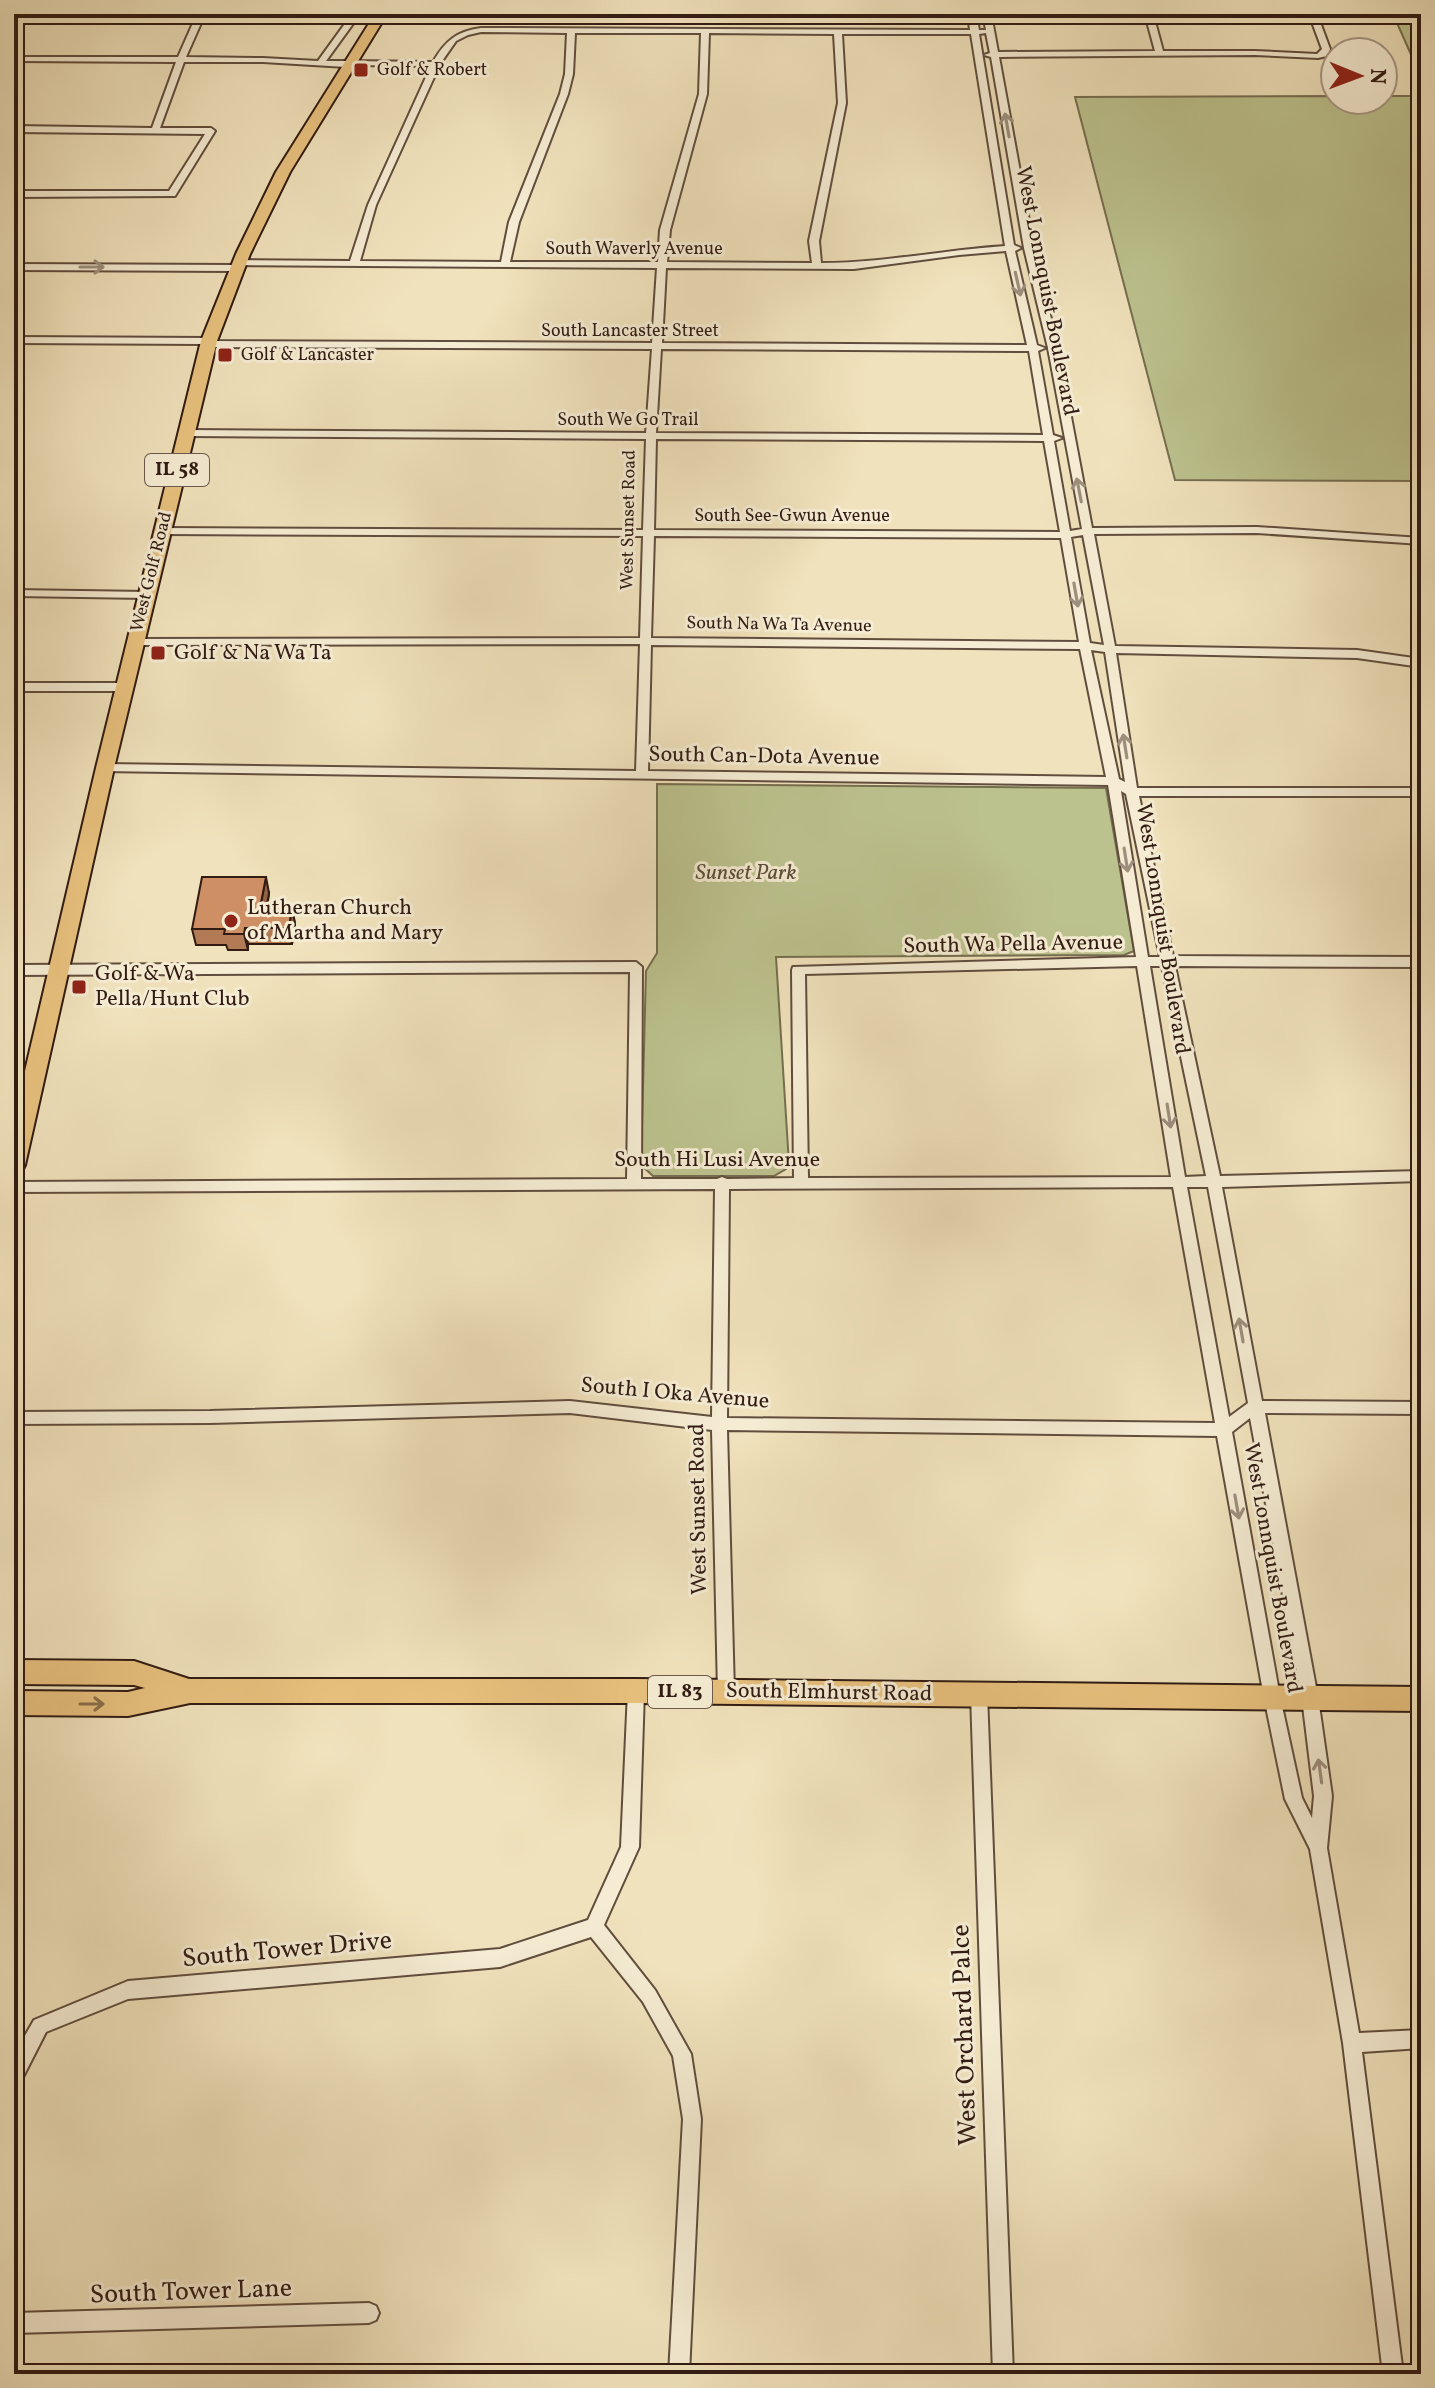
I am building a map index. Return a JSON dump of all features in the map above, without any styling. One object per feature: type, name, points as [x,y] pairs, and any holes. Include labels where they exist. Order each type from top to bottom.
[{"type":"main road","name":"West Golf Road","points":[[14,1165],[124,687],[208,342],[237,265],[281,172],[381,14]]},
{"type":"main road","name":"South Elmhurst Road","points":[[14,1672],[134,1673],[190,1691]]},
{"type":"main road","name":"South Elmhurst Road","points":[[14,1703],[128,1704],[190,1691],[636,1691],[1421,1699]]},
{"type":"street","points":[[155,130],[201,14]]},
{"type":"street","points":[[321,63],[356,14]]},
{"type":"street","name":"West Lonnquist Boulevard","points":[[972,14],[1010,248],[1033,348],[1085,646],[1113,781],[1179,1182],[1272,1697],[1294,1799],[1318,1848]]},
{"type":"street","name":"West Lonnquist Boulevard","points":[[987,14],[1029,248],[1053,348],[1110,649],[1132,792],[1214,1181],[1310,1698],[1323,1796],[1318,1848],[1352,2043],[1393,2374]]},
{"type":"street","points":[[1149,14],[1160,55]]},
{"type":"street","points":[[979,55],[1324,54],[1326,49],[1313,14]]},
{"type":"street","points":[[354,264],[372,205],[436,64],[448,41],[461,33],[481,30],[991,32]]},
{"type":"street","points":[[505,265],[514,222],[564,94],[569,74],[571,30]]},
{"type":"street","name":"West Sunset Road","points":[[642,776],[655,347],[668,218],[703,94],[705,30]]},
{"type":"street","points":[[817,266],[814,241],[842,103],[838,31]]},
{"type":"street","points":[[14,59],[436,64]]},
{"type":"street","points":[[14,129],[211,131],[172,194],[14,194]]},
{"type":"street","name":"South Waverly Avenue","points":[[14,267],[879,265],[948,253],[1029,248]]},
{"type":"street","name":"South Lancaster Street","points":[[14,340],[1053,348]]},
{"type":"street","name":"South We Go Trail","points":[[186,433],[1070,438]]},
{"type":"street","name":"South See-Gwun Avenue","points":[[162,531],[1066,535],[1087,531],[1257,530],[1421,541]]},
{"type":"street","points":[[14,593],[147,595]]},
{"type":"street","name":"South Na Wa Ta Avenue","points":[[135,642],[646,641],[1085,646],[1357,654],[1421,663]]},
{"type":"street","points":[[14,687],[124,687]]},
{"type":"street","name":"South Can-Dota Avenue","points":[[105,768],[1113,781],[1132,792]]},
{"type":"street","points":[[1132,792],[1421,792]]},
{"type":"street","name":"South Wa Pella Avenue","points":[[801,1182],[798,970],[1169,961],[1421,962]]},
{"type":"street","points":[[14,970],[636,967],[634,1183]]},
{"type":"street","name":"South Hi Lusi Avenue","points":[[14,1187],[1179,1182],[1421,1176]]},
{"type":"street","name":"West Sunset Road","points":[[722,1182],[719,1424],[726,1692]]},
{"type":"street","name":"South I Oka Avenue","points":[[14,1418],[210,1417],[570,1407],[719,1424],[1223,1430]]},
{"type":"street","points":[[1223,1430],[1254,1407],[1421,1408]]},
{"type":"street","points":[[636,1691],[630,1847],[594,1927],[649,1996],[682,2054],[692,2119],[679,2374]]},
{"type":"street","name":"West Orchard Palce","points":[[979,1694],[1003,2374]]},
{"type":"street","name":"South Tower Drive","points":[[14,2074],[40,2026],[128,1990],[500,1958],[594,1927]]},
{"type":"street","points":[[1352,2043],[1421,2039]]},
{"type":"street","name":"South Tower Lane","points":[[14,2323],[369,2313]]},
{"type":"green space","points":[[1393,14],[1421,14],[1421,77]]},
{"type":"green space","points":[[1319,96],[1319,116],[1399,116],[1399,96],[1421,96],[1421,481],[1175,480],[1075,97]]},
{"type":"green space","name":"Sunset Park","points":[[657,784],[1106,788],[1134,951],[1124,955],[776,957],[789,1164],[774,1176],[653,1176],[641,1165],[646,971],[657,953]]},
{"type":"building","points":[[202,877],[266,877],[260,908],[292,907],[289,928],[245,928],[244,934],[224,934],[225,929],[192,929]]},
{"type":"place","name":"Golf & Robert","points":[[361,70]]},
{"type":"place","name":"Golf & Lancaster","points":[[225,355]]},
{"type":"place","name":"Golf & Na Wa Ta","points":[[158,653]]},
{"type":"place","name":"Lutheran Church of Martha and Mary","points":[[231,921]]},
{"type":"place","name":"Golf & Wa Pella/Hunt Club","points":[[79,987]]}]
